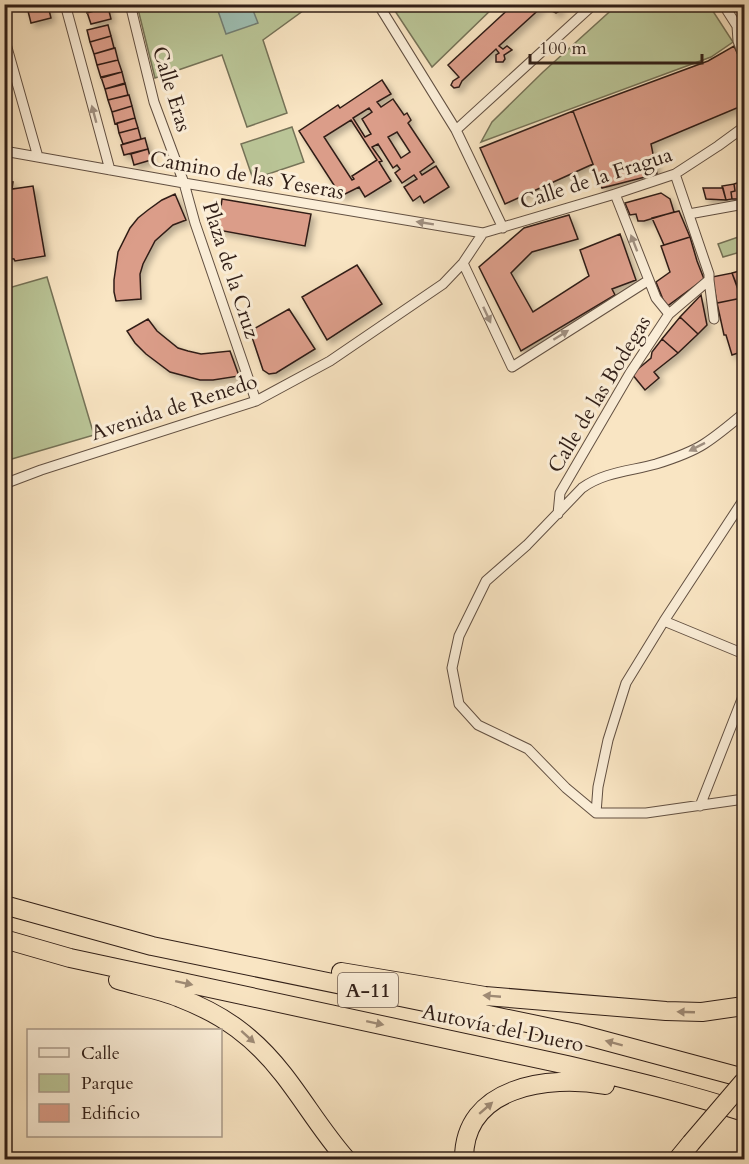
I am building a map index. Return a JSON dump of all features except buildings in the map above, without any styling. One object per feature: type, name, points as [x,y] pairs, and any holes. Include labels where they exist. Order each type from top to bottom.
[{"type":"highway","points":[[4,896],[158,937],[359,976],[485,996],[666,1011],[702,1012],[744,1006]]},
{"type":"highway","name":"Autovía del Duero","points":[[4,906],[152,946],[576,1033],[744,1079]]},
{"type":"highway","name":"Autovía del Duero","points":[[4,939],[70,958],[578,1068],[744,1112]]},
{"type":"highway","points":[[4,950],[179,997],[216,1015],[242,1031],[267,1054],[347,1160]]},
{"type":"highway","points":[[677,1160],[744,1079]]},
{"type":"highway","points":[[464,1160],[468,1131],[476,1116],[493,1101],[517,1089],[549,1082],[585,1082],[618,1088],[744,1123]]},
{"type":"street","points":[[65,4],[110,170]]},
{"type":"street","name":"Calle Eras","points":[[130,4],[154,102],[184,183]]},
{"type":"street","points":[[378,4],[456,130],[503,228]]},
{"type":"street","points":[[456,130],[594,4]]},
{"type":"street","points":[[723,4],[737,26],[738,41],[744,57]]},
{"type":"street","points":[[4,37],[9,72],[38,157]]},
{"type":"street","name":"Calle de la Fragua","points":[[483,233],[675,174],[744,127]]},
{"type":"street","name":"Camino de las Yeseras","points":[[4,151],[483,233]]},
{"type":"street","points":[[675,174],[709,274],[714,319]]},
{"type":"street","name":"Plaza de la Cruz","points":[[184,183],[195,223],[256,401]]},
{"type":"street","points":[[615,194],[656,298],[669,314]]},
{"type":"street","points":[[689,214],[744,204]]},
{"type":"street","name":"Avenida de Renedo","points":[[4,484],[40,470],[256,401],[330,362],[443,284],[463,263],[483,233]]},
{"type":"street","points":[[463,263],[512,367],[649,280]]},
{"type":"street","name":"Calle de las Bodegas","points":[[558,514],[560,493],[630,373],[669,314],[709,280]]},
{"type":"street","points":[[744,413],[703,445],[657,463],[604,476],[582,488],[527,545],[486,581],[459,636],[452,668],[459,704],[478,725],[528,749],[566,788],[596,813],[646,813],[744,799]]},
{"type":"street","points":[[596,813],[598,787],[608,740],[626,683],[744,499]]},
{"type":"street","points":[[664,621],[744,654]]},
{"type":"street","points":[[700,806],[744,693]]},
{"type":"green space","points":[[137,5],[311,5],[263,40],[287,113],[247,127],[222,55],[155,78]]},
{"type":"green space","points":[[496,5],[432,67],[393,8]]},
{"type":"green space","points":[[617,5],[709,5],[733,42],[711,57],[481,142],[492,122]]},
{"type":"green space","points":[[292,127],[304,162],[253,179],[241,144]]},
{"type":"green space","points":[[744,235],[744,251],[723,257],[718,244]]},
{"type":"green space","points":[[47,277],[94,435],[5,461],[5,289]]},
{"type":"water","points":[[216,5],[251,5],[258,23],[226,34]]}]
